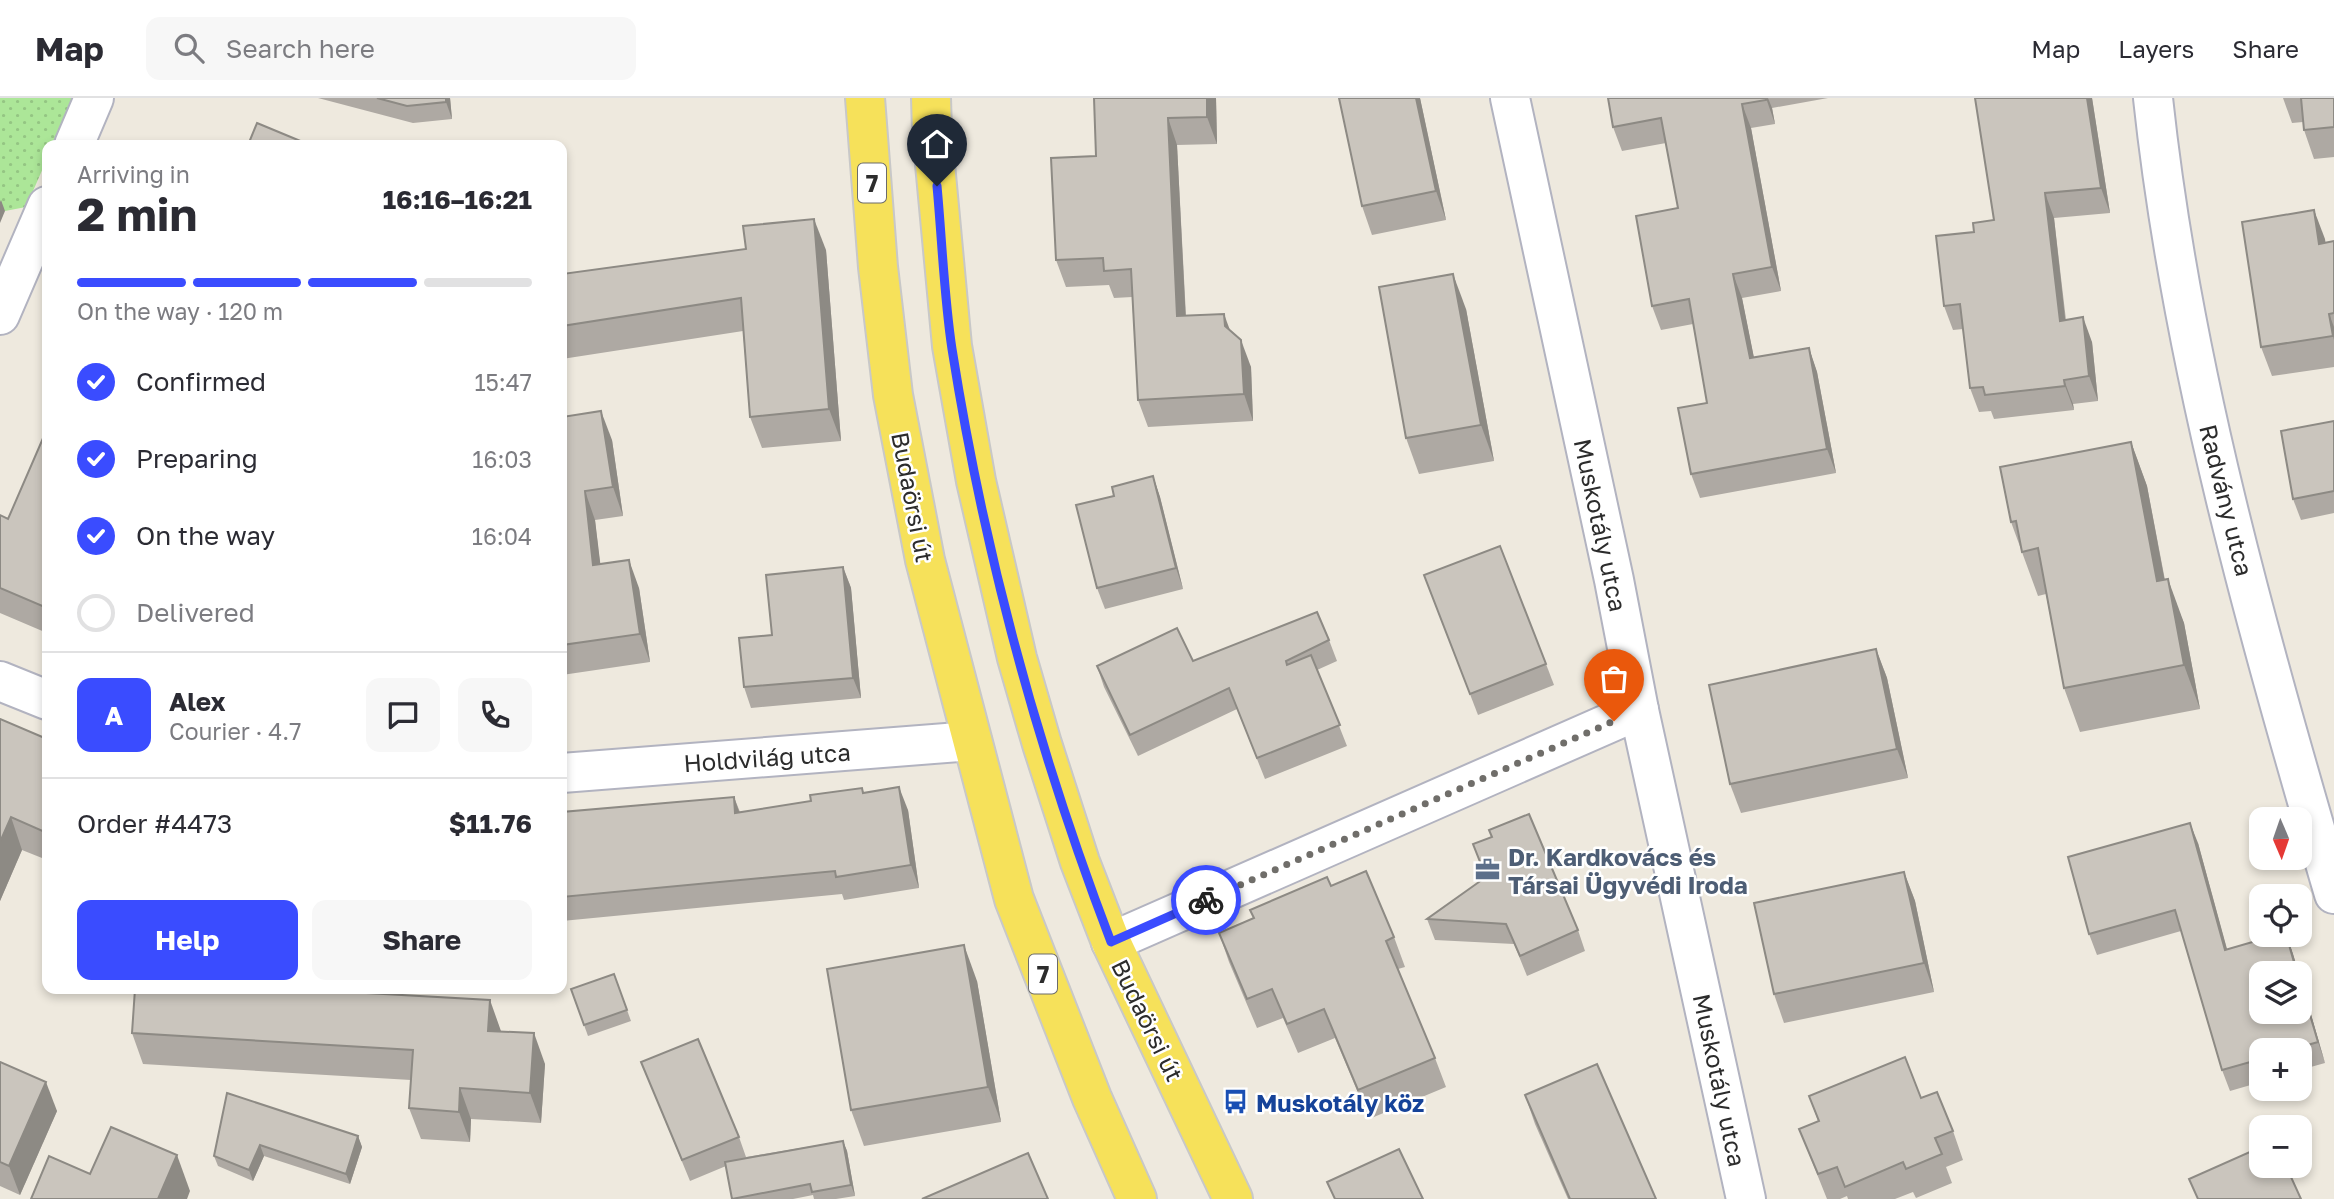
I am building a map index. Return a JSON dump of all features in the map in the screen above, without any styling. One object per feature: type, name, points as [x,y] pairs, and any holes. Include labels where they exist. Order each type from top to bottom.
[{"type":"main road","name":"Budaörsi út","points":[[865,98],[878,267],[893,395],[925,560],[1014,899],[1092,1098],[1136,1199]]},
{"type":"main road","name":"Budaörsi út","points":[[931,98],[952,346],[975,481],[1017,658],[1080,862],[1111,942],[1233,1199]]},
{"type":"street","points":[[76,140],[94,98]]},
{"type":"street","name":"Muskotály utca","points":[[1510,98],[1639,710],[1746,1199]]},
{"type":"street","name":"Radvány utca","points":[[2153,98],[2182,291],[2217,467],[2334,894]]},
{"type":"street","points":[[0,315],[42,218]]},
{"type":"street","points":[[0,681],[42,698]]},
{"type":"street","points":[[1111,942],[1639,710]]},
{"type":"street","name":"Holdvilág utca","points":[[567,773],[972,741]]},
{"type":"green space","points":[[0,98],[74,98],[55,140],[42,140],[42,170],[26,207],[5,211],[0,209]]},
{"type":"building","points":[[377,98],[446,98],[446,102],[407,106]]},
{"type":"building","points":[[1094,98],[1207,98],[1207,117],[1168,118],[1177,316],[1224,314],[1225,326],[1241,340],[1244,394],[1138,400],[1131,269],[1104,271],[1103,258],[1056,260],[1051,158],[1096,156]]},
{"type":"building","points":[[1339,98],[1416,98],[1436,191],[1362,206]]},
{"type":"building","points":[[1608,98],[1766,98],[1742,104],[1772,267],[1733,274],[1750,358],[1809,348],[1827,449],[1691,474],[1678,408],[1707,403],[1689,299],[1652,306],[1636,216],[1678,208],[1661,118],[1613,127]]},
{"type":"building","points":[[1975,98],[2087,98],[2101,188],[2045,193],[2060,321],[2083,317],[2089,376],[2064,380],[2065,386],[1985,395],[1983,387],[1970,388],[1960,304],[1944,306],[1936,236],[1974,232],[1973,223],[1994,220]]},
{"type":"building","points":[[2301,98],[2334,98],[2334,127],[2304,130]]},
{"type":"building","points":[[257,123],[298,140],[250,140]]},
{"type":"building","points":[[2314,210],[2319,244],[2334,241],[2334,313],[2329,314],[2333,336],[2261,347],[2242,222]]},
{"type":"building","points":[[814,219],[829,409],[750,417],[741,298],[567,325],[567,273],[746,249],[743,226]]},
{"type":"building","points":[[1453,274],[1481,425],[1406,438],[1379,287]]},
{"type":"building","points":[[601,411],[613,487],[585,491],[593,565],[629,560],[640,634],[567,644],[567,416]]},
{"type":"building","points":[[2334,421],[2334,491],[2293,499],[2281,431]]},
{"type":"building","points":[[42,441],[42,606],[0,588],[0,515],[8,519]]},
{"type":"building","points":[[2131,442],[2157,581],[2168,579],[2184,665],[2064,688],[2038,548],[2022,552],[2016,521],[2011,522],[2000,467]]},
{"type":"building","points":[[1153,476],[1176,568],[1097,588],[1076,505],[1114,496],[1112,487]]},
{"type":"building","points":[[1500,546],[1546,664],[1470,694],[1424,575]]},
{"type":"building","points":[[843,567],[853,678],[744,687],[739,638],[772,635],[766,575]]},
{"type":"building","points":[[1317,612],[1329,640],[1286,661],[1287,665],[1311,655],[1340,725],[1257,758],[1229,688],[1130,735],[1097,666],[1177,628],[1193,661]]},
{"type":"building","points":[[1876,649],[1897,749],[1730,784],[1709,685]]},
{"type":"building","points":[[0,719],[42,737],[42,831],[11,817],[0,842]]},
{"type":"building","points":[[899,787],[911,865],[836,877],[835,871],[567,897],[567,812],[734,797],[735,813],[811,801],[810,795],[862,788],[863,793]]},
{"type":"building","points":[[1529,814],[1578,930],[1520,956],[1506,924],[1427,919],[1486,877],[1473,844],[1492,837],[1489,830]]},
{"type":"building","points":[[2190,823],[2225,950],[2249,943],[2249,947],[2290,947],[2294,961],[2249,961],[2249,1024],[2312,1024],[2312,1022],[2318,1042],[2312,1044],[2312,1038],[2249,1038],[2249,1062],[2222,1070],[2175,910],[2089,934],[2068,857]]},
{"type":"building","points":[[1366,871],[1394,937],[1386,941],[1435,1058],[1358,1090],[1324,1009],[1287,1024],[1272,989],[1247,999],[1219,933],[1254,918],[1250,910],[1327,877],[1331,886]]},
{"type":"building","points":[[1904,872],[1924,963],[1774,994],[1754,903]]},
{"type":"building","points":[[964,945],[988,1087],[851,1110],[827,969]]},
{"type":"building","points":[[614,974],[627,1010],[584,1025],[571,989]]},
{"type":"building","points":[[135,994],[385,994],[490,1000],[488,1031],[534,1033],[530,1093],[460,1088],[459,1112],[409,1108],[413,1050],[132,1033]]},
{"type":"building","points":[[698,1039],[739,1137],[682,1160],[641,1062]]},
{"type":"building","points":[[1905,1057],[1921,1098],[1937,1092],[1953,1131],[1935,1138],[1942,1154],[1906,1169],[1903,1162],[1845,1187],[1837,1167],[1818,1174],[1799,1129],[1819,1121],[1809,1096]]},
{"type":"building","points":[[0,1062],[46,1082],[9,1166],[0,1162]]},
{"type":"building","points":[[1597,1064],[1656,1199],[1570,1199],[1525,1095]]},
{"type":"building","points":[[227,1093],[358,1136],[346,1174],[260,1145],[249,1170],[214,1156]]},
{"type":"building","points":[[111,1127],[177,1155],[158,1199],[31,1199],[49,1156],[90,1174]]},
{"type":"building","points":[[843,1141],[851,1185],[812,1192],[810,1184],[732,1199],[725,1162]]},
{"type":"building","points":[[1399,1149],[1423,1199],[1335,1199],[1327,1182]]},
{"type":"building","points":[[2249,1152],[2249,1178],[2291,1178],[2301,1199],[2198,1199],[2189,1179]]},
{"type":"building","points":[[1028,1153],[1048,1199],[922,1199]]},
{"type":"way so far","points":[[1206,900],[1614,721]]},
{"type":"place","name":"Dr. Kardkovács és Társai Ügyvédi Iroda","points":[[1488,870]]},
{"type":"place","name":"Muskotály köz","points":[[1236,1102]]},
{"type":"route","points":[[937,186],[952,346],[975,481],[1017,658],[1080,862],[1111,942],[1206,900]]}]
